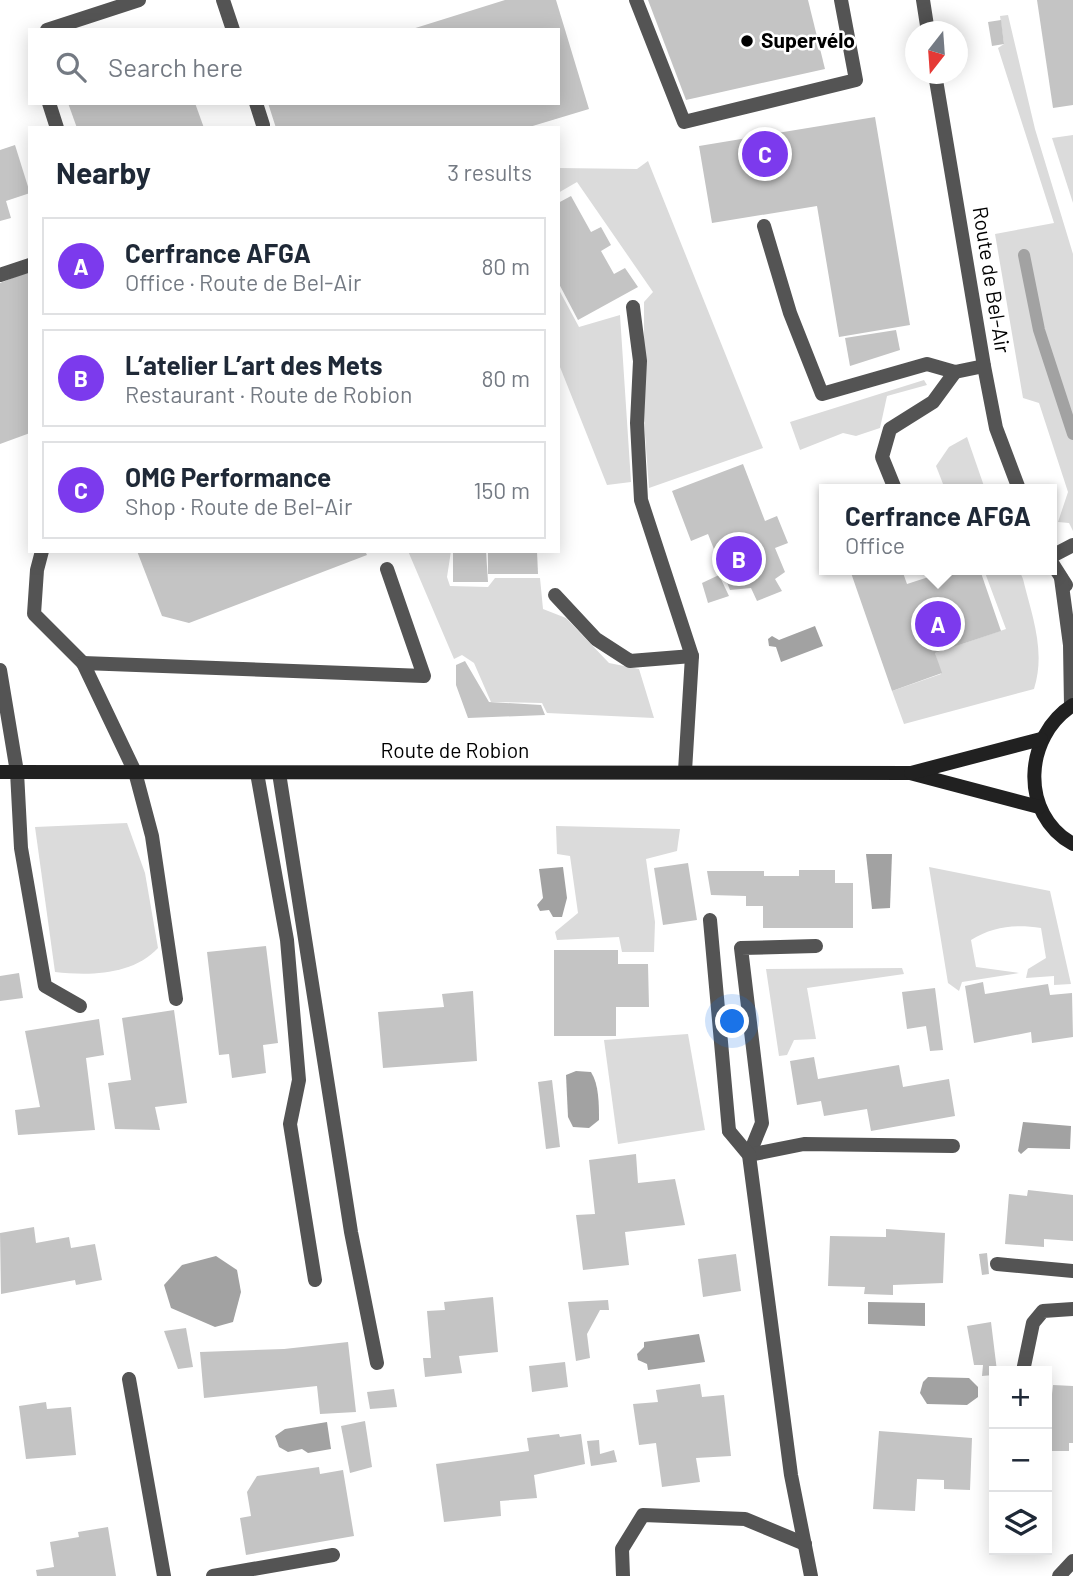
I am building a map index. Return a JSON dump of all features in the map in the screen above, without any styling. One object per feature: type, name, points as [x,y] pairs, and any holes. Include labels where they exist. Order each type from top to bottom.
[{"type":"main road","points":[[1072,705],[1054,720],[1041,739],[1034,761],[1034,784],[1040,807],[1051,825],[1073,844]]},
{"type":"main road","name":"Route de Robion","points":[[910,773],[1041,739]]},
{"type":"main road","name":"Route de Robion","points":[[0,772],[910,773],[1040,807]]},
{"type":"street","points":[[53,28],[139,0]]},
{"type":"street","points":[[223,0],[232,28]]},
{"type":"street","points":[[636,0],[684,122],[856,80],[841,0]]},
{"type":"street","points":[[923,0],[926,21]]},
{"type":"street","name":"Route de Bel-Air","points":[[937,84],[996,428],[1017,484]]},
{"type":"street","points":[[50,105],[56,126]]},
{"type":"street","points":[[257,105],[263,125]]},
{"type":"street","points":[[764,226],[790,313],[822,394],[926,364],[955,372],[984,366]]},
{"type":"street","points":[[0,275],[28,266]]},
{"type":"street","points":[[633,307],[640,361],[637,423],[641,500],[692,656],[685,771]]},
{"type":"street","points":[[893,484],[882,457],[890,429],[933,402],[955,372]]},
{"type":"street","points":[[1057,553],[1073,545]]},
{"type":"street","points":[[42,553],[34,614],[83,663],[135,772],[152,836],[176,999]]},
{"type":"street","points":[[83,663],[424,676],[387,569]]},
{"type":"street","points":[[1057,571],[1073,593]]},
{"type":"street","points":[[1061,578],[1070,645],[1072,705]]},
{"type":"street","points":[[555,595],[596,639],[630,661],[692,656]]},
{"type":"street","points":[[0,670],[17,772],[21,848],[45,986],[80,1006]]},
{"type":"street","points":[[257,773],[287,940],[299,1080],[290,1124],[315,1280]]},
{"type":"street","points":[[279,773],[351,1231],[377,1363]]},
{"type":"street","points":[[710,920],[729,1131],[749,1155]]},
{"type":"street","points":[[811,1576],[791,1475],[749,1155],[762,1123],[741,948],[816,946]]},
{"type":"street","points":[[749,1155],[804,1144],[953,1146]]},
{"type":"street","points":[[997,1264],[1073,1271]]},
{"type":"street","points":[[1024,1366],[1033,1323],[1043,1311],[1073,1309]]},
{"type":"street","points":[[129,1379],[164,1576]]},
{"type":"street","points":[[623,1576],[622,1549],[643,1515],[745,1519],[804,1544]]},
{"type":"street","points":[[213,1576],[333,1555]]},
{"type":"street","points":[[1059,1576],[1073,1561]]},
{"type":"shaded area","points":[[1008,15],[1035,129],[1073,254],[1073,531],[1069,523],[1058,522],[1068,492],[1039,403],[1023,398],[995,234],[1054,223],[998,48],[1004,44],[1000,16]]},
{"type":"shaded area","points":[[1073,135],[1073,203],[1052,138]]},
{"type":"shaded area","points":[[648,161],[763,448],[649,488],[644,421],[644,302],[653,292],[577,182],[560,192],[560,168],[637,169]]},
{"type":"shaded area","points":[[560,292],[579,327],[620,315],[631,482],[607,485],[560,367]]},
{"type":"shaded area","points":[[924,380],[927,385],[887,396],[880,428],[856,436],[843,433],[800,450],[790,422]]},
{"type":"shaded area","points":[[967,437],[983,484],[943,484],[936,466],[949,447]]},
{"type":"shaded area","points":[[409,553],[451,553],[447,577],[450,586],[488,587],[495,578],[540,578],[543,609],[566,618],[609,663],[639,669],[654,718],[547,713],[542,703],[491,702],[474,663],[462,655],[454,659]]},
{"type":"shaded area","points":[[986,575],[1021,575],[1023,579],[1038,647],[1039,661],[1034,689],[904,724],[892,691],[941,674],[935,653],[1006,629]]},
{"type":"shaded area","points":[[815,626],[823,646],[781,662],[776,647],[769,646],[768,639],[772,636],[779,640]]},
{"type":"shaded area","points":[[127,823],[145,873],[158,948],[148,957],[124,969],[82,974],[55,972],[35,827]]},
{"type":"shaded area","points":[[556,826],[680,829],[677,851],[646,859],[655,922],[654,952],[622,952],[619,937],[557,940],[555,932],[578,913],[570,856],[557,854]]},
{"type":"shaded area","points":[[866,854],[892,854],[890,908],[872,909]]},
{"type":"shaded area","points":[[563,867],[567,898],[562,917],[553,917],[549,910],[540,911],[537,905],[543,898],[539,869]]},
{"type":"shaded area","points":[[929,867],[1050,891],[1071,984],[1054,985],[1054,976],[1026,978],[1028,969],[1046,958],[1041,928],[1023,926],[996,929],[971,940],[976,967],[1019,973],[962,982],[959,991],[948,983]]},
{"type":"shaded area","points":[[902,968],[904,974],[807,988],[816,1039],[794,1040],[787,1055],[779,1056],[766,969]]},
{"type":"shaded area","points":[[688,1034],[705,1130],[618,1144],[604,1040]]},
{"type":"shaded area","points":[[576,1071],[591,1072],[597,1089],[599,1120],[589,1128],[573,1127],[568,1117],[566,1075]]},
{"type":"shaded area","points":[[1023,1122],[1071,1126],[1070,1149],[1028,1148],[1021,1154],[1018,1151]]},
{"type":"shaded area","points":[[216,1256],[237,1270],[241,1292],[233,1322],[215,1327],[171,1308],[164,1285],[182,1265]]},
{"type":"shaded area","points":[[868,1302],[925,1303],[925,1326],[868,1324]]},
{"type":"shaded area","points":[[699,1334],[705,1362],[648,1370],[647,1364],[638,1360],[637,1354],[644,1347],[644,1342]]},
{"type":"shaded area","points":[[928,1377],[969,1378],[978,1387],[978,1397],[967,1405],[927,1404],[920,1393],[923,1382]]},
{"type":"shaded area","points":[[327,1422],[331,1449],[308,1453],[302,1449],[288,1452],[279,1447],[275,1436],[285,1429]]},
{"type":"building","points":[[505,0],[556,0],[589,109],[533,126],[275,126],[269,105],[560,105],[560,28],[415,28]]},
{"type":"building","points":[[648,0],[808,0],[825,69],[686,100]]},
{"type":"building","points":[[1037,0],[1073,0],[1073,105],[1053,108]]},
{"type":"building","points":[[1001,20],[1004,44],[992,46],[988,22]]},
{"type":"building","points":[[69,105],[196,105],[203,126],[76,126]]},
{"type":"building","points":[[875,117],[910,325],[839,337],[817,206],[712,223],[699,146]]},
{"type":"building","points":[[15,145],[28,194],[6,201],[11,218],[0,221],[0,150]]},
{"type":"building","points":[[571,196],[591,232],[601,227],[611,245],[601,251],[614,274],[625,268],[638,287],[578,320],[560,286],[560,202]]},
{"type":"building","points":[[28,272],[28,434],[0,444],[0,283]]},
{"type":"building","points":[[896,330],[900,350],[850,366],[845,338]]},
{"type":"building","points":[[743,464],[765,521],[777,516],[788,543],[775,548],[785,572],[775,579],[782,591],[757,601],[751,588],[730,590],[708,534],[691,541],[672,491]]},
{"type":"building","points":[[138,553],[367,555],[189,623],[162,616]]},
{"type":"building","points":[[453,553],[486,553],[488,582],[453,582]]},
{"type":"building","points":[[488,553],[537,553],[538,574],[488,574]]},
{"type":"building","points":[[719,575],[729,596],[708,603],[702,583]]},
{"type":"building","points":[[852,575],[904,575],[907,584],[935,575],[982,575],[1001,631],[935,653],[942,673],[892,691]]},
{"type":"building","points":[[465,661],[489,702],[541,705],[545,715],[468,718],[456,685],[456,665]]},
{"type":"building","points":[[688,863],[697,920],[663,925],[654,868]]},
{"type":"building","points":[[799,870],[835,870],[835,883],[853,883],[853,928],[763,928],[763,906],[746,906],[746,896],[711,895],[707,871],[764,871],[764,876],[799,876]]},
{"type":"building","points":[[266,946],[278,1043],[263,1045],[266,1073],[232,1078],[229,1054],[219,1055],[207,952]]},
{"type":"building","points":[[554,950],[618,950],[618,964],[648,964],[649,1007],[616,1007],[616,1036],[554,1036]]},
{"type":"building","points":[[19,973],[23,998],[0,1001],[0,976]]},
{"type":"building","points":[[983,982],[985,994],[1048,984],[1050,995],[1072,993],[1073,1037],[1032,1043],[1031,1032],[974,1043],[965,986]]},
{"type":"building","points":[[935,988],[943,1050],[930,1051],[926,1026],[907,1029],[902,992]]},
{"type":"building","points":[[473,991],[477,1061],[383,1068],[378,1012],[444,1007],[442,994]]},
{"type":"building","points":[[174,1010],[187,1103],[155,1107],[160,1130],[115,1129],[108,1083],[131,1080],[122,1018]]},
{"type":"building","points":[[99,1019],[104,1055],[86,1058],[95,1130],[18,1135],[15,1110],[40,1107],[25,1031]]},
{"type":"building","points":[[814,1057],[818,1079],[899,1065],[903,1087],[949,1079],[955,1116],[871,1131],[867,1109],[824,1116],[821,1101],[797,1105],[790,1061]]},
{"type":"building","points":[[552,1080],[560,1147],[546,1149],[538,1082]]},
{"type":"building","points":[[636,1154],[638,1183],[675,1179],[685,1225],[625,1232],[629,1265],[583,1270],[576,1215],[595,1214],[589,1160]]},
{"type":"building","points":[[1028,1190],[1073,1195],[1073,1241],[1044,1239],[1044,1247],[1005,1244],[1009,1194],[1027,1196]]},
{"type":"building","points":[[34,1227],[36,1243],[69,1237],[71,1248],[95,1244],[102,1280],[76,1285],[75,1280],[1,1294],[0,1233]]},
{"type":"building","points":[[886,1229],[945,1233],[943,1283],[893,1285],[893,1295],[864,1294],[865,1287],[828,1286],[830,1236],[886,1237]]},
{"type":"building","points":[[987,1253],[989,1274],[982,1275],[979,1254]]},
{"type":"building","points":[[736,1254],[741,1291],[703,1297],[698,1259]]},
{"type":"building","points":[[493,1297],[498,1352],[459,1356],[462,1373],[425,1377],[423,1358],[431,1358],[427,1311],[445,1310],[444,1302]]},
{"type":"building","points":[[608,1300],[609,1310],[600,1310],[587,1334],[590,1358],[576,1361],[568,1302]]},
{"type":"building","points":[[991,1322],[996,1366],[989,1366],[989,1375],[982,1376],[983,1365],[974,1365],[967,1326]]},
{"type":"building","points":[[186,1328],[193,1367],[178,1369],[164,1331]]},
{"type":"building","points":[[348,1342],[356,1412],[320,1414],[317,1386],[204,1398],[200,1352],[284,1349]]},
{"type":"building","points":[[565,1362],[568,1387],[532,1392],[529,1366]]},
{"type":"building","points":[[700,1384],[702,1397],[724,1395],[731,1456],[696,1458],[700,1482],[662,1487],[656,1443],[639,1445],[633,1404],[658,1402],[656,1390]]},
{"type":"building","points":[[1053,1385],[1073,1386],[1073,1443],[1069,1443],[1069,1451],[1052,1451]]},
{"type":"building","points":[[394,1389],[397,1407],[370,1409],[367,1392]]},
{"type":"building","points":[[46,1402],[47,1409],[71,1407],[76,1455],[26,1459],[19,1406]]},
{"type":"building","points":[[365,1421],[372,1467],[350,1473],[341,1426]]},
{"type":"building","points":[[879,1431],[972,1438],[970,1490],[944,1489],[944,1480],[917,1479],[915,1511],[873,1509]]},
{"type":"building","points":[[559,1434],[560,1437],[581,1434],[585,1464],[534,1475],[537,1498],[500,1501],[501,1516],[444,1522],[436,1464],[529,1451],[527,1438]]},
{"type":"building","points":[[599,1440],[600,1454],[614,1450],[617,1462],[591,1466],[587,1441]]},
{"type":"building","points":[[319,1467],[320,1474],[343,1470],[354,1536],[246,1555],[240,1518],[251,1516],[247,1492],[257,1476]]},
{"type":"building","points":[[108,1527],[116,1576],[37,1576],[36,1570],[54,1567],[50,1542],[79,1537],[78,1532]]},
{"type":"waterway","points":[[1024,255],[1039,330],[1073,434]]},
{"type":"place","name":"Supervélo","points":[[747,41]]},
{"type":"place","name":"OMG Performance","points":[[765,154]]},
{"type":"place","name":"L’atelier L’art des Mets","points":[[739,559]]},
{"type":"place","name":"Cerfrance AFGA","points":[[938,624]]}]
